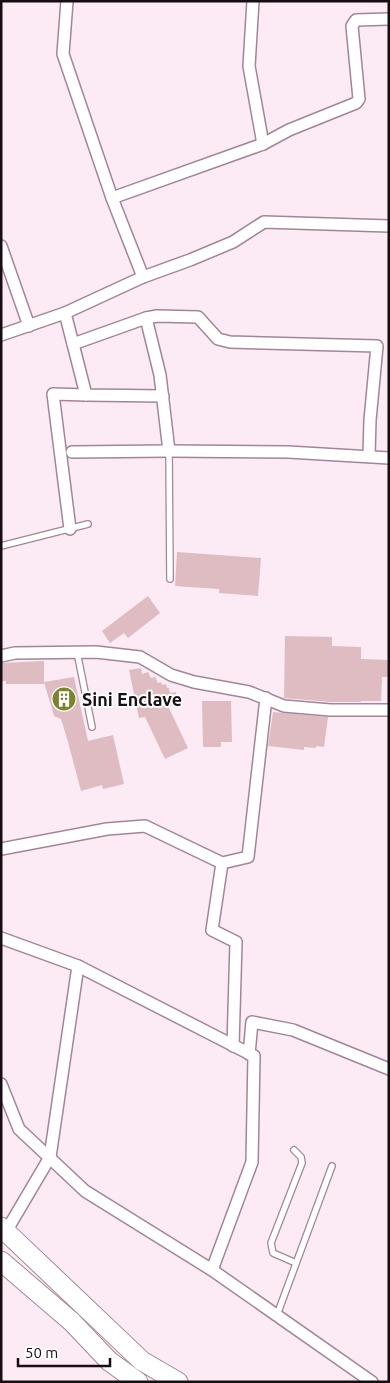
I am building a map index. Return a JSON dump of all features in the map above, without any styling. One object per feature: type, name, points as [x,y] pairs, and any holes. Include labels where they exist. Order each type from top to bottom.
[{"type":"highway","points":[[3,1233],[142,1361],[178,1382]]},
{"type":"highway","points":[[1,1261],[72,1322],[109,1361],[130,1379]]},
{"type":"street","points":[[67,1],[63,54],[112,198],[143,277]]},
{"type":"street","points":[[253,1],[249,66],[263,144]]},
{"type":"street","points":[[112,198],[263,144],[289,130],[356,103],[359,99],[352,26],[356,20],[389,19]]},
{"type":"street","points":[[1,335],[65,313],[143,277],[233,242],[264,222],[389,226]]},
{"type":"street","points":[[1,246],[29,326]]},
{"type":"street","points":[[65,313],[86,395]]},
{"type":"street","points":[[73,344],[146,318],[157,316],[198,317],[218,339],[230,342],[377,346],[370,420],[369,456]]},
{"type":"street","points":[[146,318],[160,375],[170,451]]},
{"type":"street","points":[[70,529],[53,394],[162,396]]},
{"type":"street","points":[[72,452],[288,452],[389,458]]},
{"type":"street","points":[[1,656],[15,653],[96,652],[140,657],[171,675],[194,682],[249,692],[284,706],[330,710],[389,710]]},
{"type":"street","points":[[1,849],[107,829],[145,826],[222,863],[248,857],[266,698]]},
{"type":"street","points":[[222,863],[212,930],[236,942],[233,1046]]},
{"type":"street","points":[[1,938],[78,966],[254,1056],[252,1162],[212,1270]]},
{"type":"street","points":[[3,1233],[50,1157],[78,966]]},
{"type":"street","points":[[249,1054],[252,1022],[293,1030],[389,1069]]},
{"type":"street","points":[[1,1084],[19,1129],[85,1191],[212,1270],[372,1382]]},
{"type":"lane","points":[[170,451],[170,579]]},
{"type":"lane","points":[[1,546],[88,524]]},
{"type":"lane","points":[[77,652],[92,727]]},
{"type":"lane","points":[[294,1150],[301,1157],[302,1163],[270,1243],[273,1253],[296,1263]]},
{"type":"lane","points":[[276,1315],[332,1166]]},
{"type":"building","points":[[177,552],[261,558],[258,596],[219,593],[219,589],[175,586]]},
{"type":"building","points":[[148,596],[160,613],[128,638],[124,633],[110,643],[102,631]]},
{"type":"building","points":[[285,636],[332,637],[332,646],[361,647],[361,659],[389,660],[389,677],[382,677],[381,701],[330,702],[284,698]]},
{"type":"building","points":[[44,661],[44,684],[6,684],[6,681],[1,681],[1,663]]},
{"type":"building","points":[[141,668],[142,674],[148,672],[151,678],[155,677],[158,683],[166,684],[170,693],[176,692],[178,702],[168,706],[188,748],[165,759],[145,717],[139,718],[129,670]]},
{"type":"building","points":[[74,677],[88,741],[113,735],[124,784],[103,789],[102,785],[81,791],[61,719],[54,716],[44,682]]},
{"type":"building","points":[[202,701],[231,701],[232,742],[221,742],[221,747],[203,747]]},
{"type":"building","points":[[273,712],[328,717],[324,747],[304,747],[304,750],[268,746]]},
{"type":"place","name":"Sini Enclave","points":[[64,699]]}]
